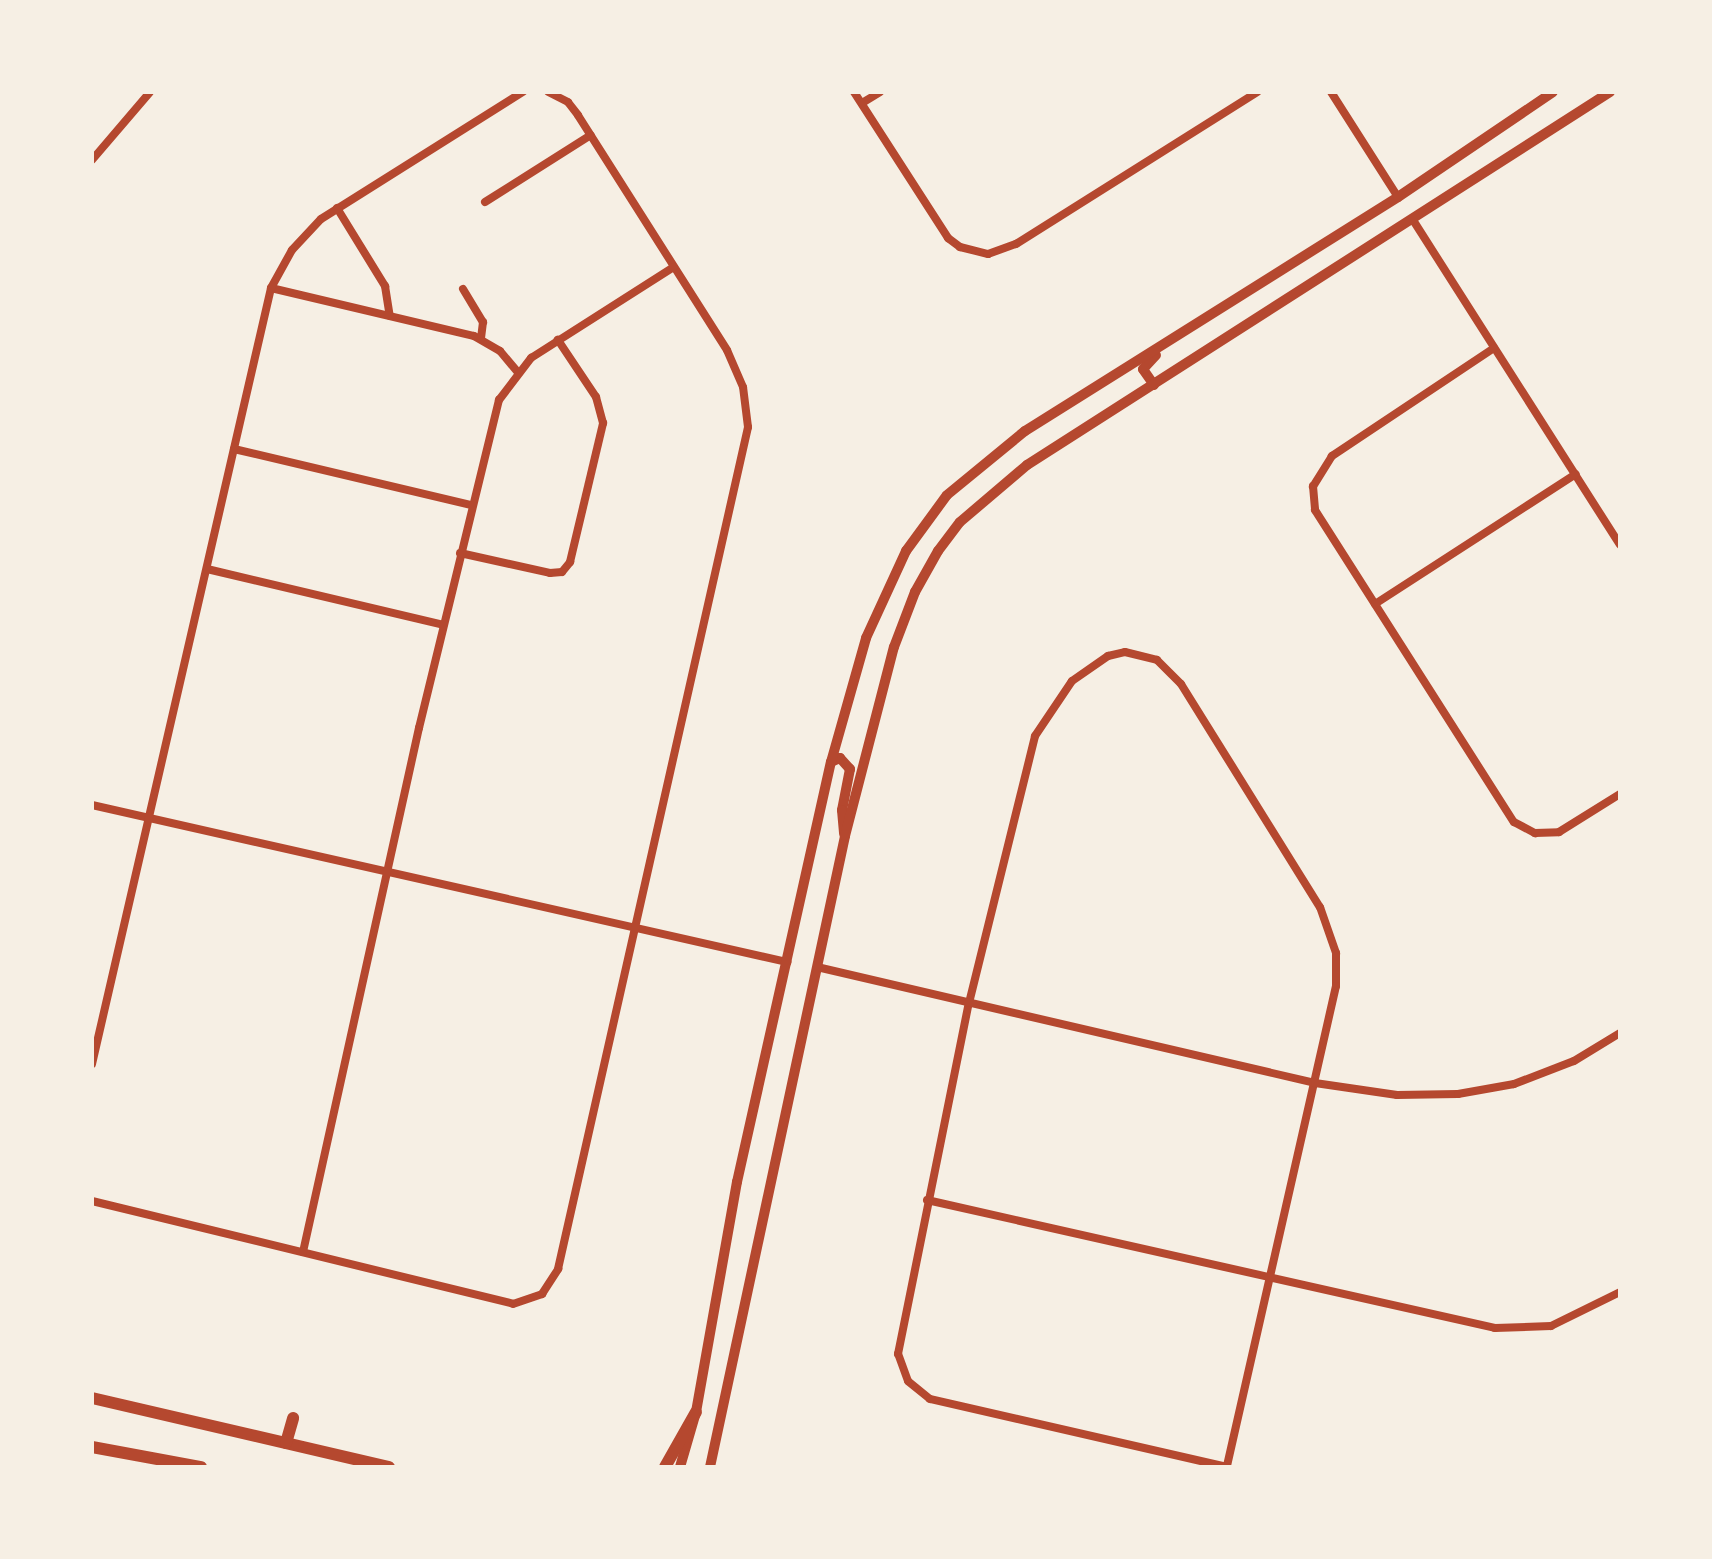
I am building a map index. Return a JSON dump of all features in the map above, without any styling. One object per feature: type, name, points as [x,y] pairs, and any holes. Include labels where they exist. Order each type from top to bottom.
[{"type":"main road","points":[[92,1398],[389,1467]]},
{"type":"main road","points":[[665,1467],[696,1412]]},
{"type":"main road","points":[[286,1443],[293,1418]]},
{"type":"main road","points":[[92,1447],[201,1467]]},
{"type":"street","points":[[92,160],[150,92]]},
{"type":"street","points":[[92,1064],[271,288],[292,250],[337,208],[523,92]]},
{"type":"street","points":[[92,1201],[513,1304],[542,1294],[558,1269],[748,427],[737,368],[578,115],[568,102],[548,92]]},
{"type":"street","points":[[854,92],[939,226],[960,247],[1003,251],[1257,92]]},
{"type":"street","points":[[862,103],[880,92]]},
{"type":"street","points":[[1331,92],[1398,197]]},
{"type":"street","points":[[680,1467],[696,1412],[737,1182],[831,762],[866,638],[906,551],[947,495],[1025,431],[1398,197],[1553,92]]},
{"type":"street","points":[[710,1467],[845,836],[894,647],[915,592],[938,551],[960,522],[1011,477],[1610,92]]},
{"type":"street","points":[[485,202],[591,135]]},
{"type":"street","points":[[337,208],[385,286],[390,316]]},
{"type":"street","points":[[1413,220],[1620,545]]},
{"type":"street","points":[[303,1252],[386,872],[471,505],[499,400],[517,371],[558,340],[674,267]]},
{"type":"street","points":[[271,288],[481,339],[517,371]]},
{"type":"street","points":[[463,289],[483,322],[481,339]]},
{"type":"street","points":[[1154,385],[1144,374],[1144,364],[1211,313]]},
{"type":"street","points":[[460,553],[550,573],[562,572],[570,562],[603,423],[596,397],[558,340]]},
{"type":"street","points":[[1494,348],[1332,456],[1317,474],[1315,510],[1514,822],[1535,833],[1559,832],[1620,794]]},
{"type":"street","points":[[234,449],[471,505]]},
{"type":"street","points":[[1375,604],[1576,474]]},
{"type":"street","points":[[207,569],[443,625]]},
{"type":"street","points":[[1142,654],[1170,670],[1330,930],[1336,986],[1227,1467],[943,1403],[908,1381],[898,1354],[969,1003],[1035,736],[1064,689],[1108,656],[1142,654]]},
{"type":"street","points":[[831,762],[840,758],[850,769],[842,810],[845,836]]},
{"type":"street","points":[[92,805],[787,962]]},
{"type":"street","points":[[817,967],[1315,1083],[1397,1095],[1488,1090],[1546,1073],[1620,1033]]},
{"type":"street","points":[[927,1200],[1514,1330],[1569,1321],[1620,1292]]}]
